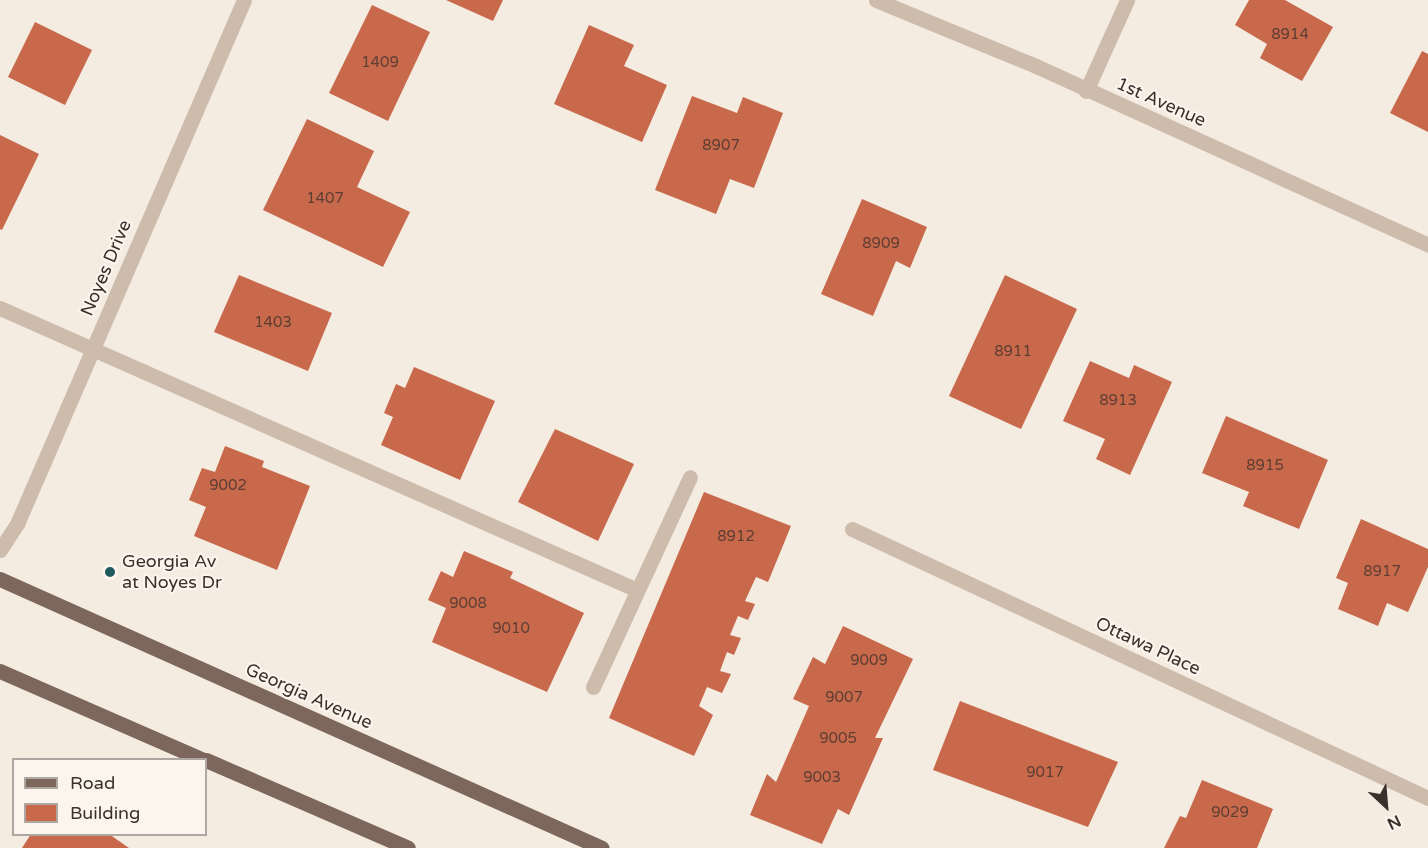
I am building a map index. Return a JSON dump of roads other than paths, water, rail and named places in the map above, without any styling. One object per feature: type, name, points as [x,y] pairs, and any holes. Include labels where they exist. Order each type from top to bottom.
[{"type":"main road","name":"Georgia Avenue","points":[[0,579],[602,848]]},
{"type":"main road","points":[[0,671],[200,758]]},
{"type":"main road","points":[[207,761],[408,848]]},
{"type":"street","name":"Noyes Drive","points":[[0,550],[17,524],[244,0]]},
{"type":"street","name":"1st Avenue","points":[[876,0],[1086,91],[1428,245]]},
{"type":"street","points":[[1086,91],[1127,0]]},
{"type":"street","points":[[0,308],[93,347],[635,589]]},
{"type":"street","points":[[593,687],[635,589],[690,477]]},
{"type":"street","name":"Ottawa Place","points":[[852,529],[1428,798]]},
{"type":"place","name":"Georgia Av at Noyes Dr","points":[[110,572]]}]
